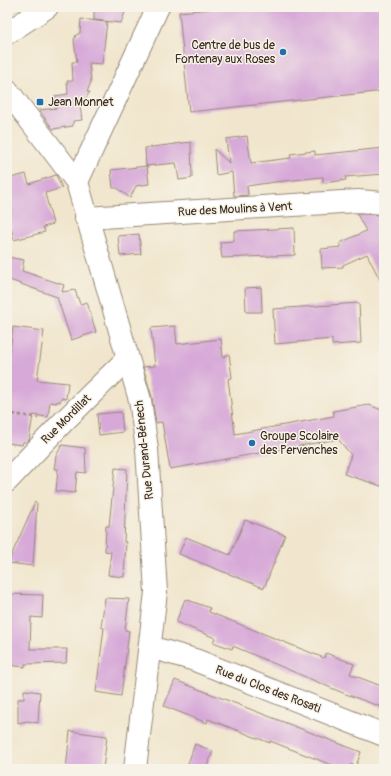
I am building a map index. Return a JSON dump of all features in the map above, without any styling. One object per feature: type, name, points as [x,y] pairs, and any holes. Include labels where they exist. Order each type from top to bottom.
[{"type":"street","points":[[7,33],[47,7]]},
{"type":"street","points":[[77,182],[158,7]]},
{"type":"street","name":"Rue Durand-Bénech","points":[[7,90],[77,182],[86,218],[140,400],[147,449],[156,592],[135,769]]},
{"type":"street","name":"Rue des Moulins à Vent","points":[[86,218],[358,201],[384,203]]},
{"type":"street","name":"Rue Mordillat","points":[[7,481],[63,422],[127,359]]},
{"type":"street","name":"Rue du Clos des Rosati","points":[[150,647],[195,660],[384,735]]},
{"type":"path","points":[[7,414],[63,422]]},
{"type":"building","points":[[94,7],[127,7],[121,23],[94,20]]},
{"type":"building","name":"Centre de bus de Fontenay aux Roses","points":[[229,7],[384,7],[384,91],[189,112],[179,12]]},
{"type":"building","points":[[81,19],[107,22],[102,64],[89,63],[91,82],[87,92],[90,92],[80,106],[82,120],[73,121],[73,126],[53,129],[39,110],[57,108],[55,96],[68,94],[67,81],[73,81],[72,62],[77,62],[74,40],[76,35],[80,33]]},
{"type":"building","points":[[247,136],[251,163],[291,158],[290,154],[315,151],[315,155],[384,148],[384,174],[345,177],[346,180],[323,183],[323,177],[247,186],[248,195],[234,196],[232,172],[216,175],[214,149],[229,163],[226,139]]},
{"type":"building","points":[[191,142],[192,178],[179,180],[176,163],[146,166],[145,148]]},
{"type":"building","points":[[147,166],[149,184],[136,186],[130,198],[117,188],[113,188],[111,170]]},
{"type":"building","points":[[26,174],[29,184],[56,175],[62,188],[45,193],[53,224],[43,227],[45,232],[14,240],[10,224],[7,224],[7,179]]},
{"type":"building","points":[[357,214],[384,215],[384,288],[367,254],[343,265],[343,267],[322,268],[321,249],[341,247],[340,243],[366,231]]},
{"type":"building","points":[[294,228],[295,255],[222,258],[220,242],[234,241],[234,231]]},
{"type":"building","points":[[139,234],[141,254],[120,256],[118,236]]},
{"type":"building","points":[[7,257],[24,260],[22,271],[64,285],[62,292],[75,290],[80,304],[87,302],[96,332],[71,340],[57,297],[7,279]]},
{"type":"building","points":[[261,287],[262,312],[246,312],[245,288]]},
{"type":"building","points":[[359,303],[361,343],[332,345],[332,339],[275,344],[273,309]]},
{"type":"building","points":[[175,326],[177,344],[221,339],[223,357],[229,354],[232,378],[228,379],[235,434],[334,416],[333,411],[369,405],[384,411],[384,487],[344,474],[351,455],[338,439],[170,469],[162,422],[156,423],[152,397],[143,367],[155,366],[151,328]]},
{"type":"building","points":[[13,327],[44,331],[37,380],[68,383],[66,399],[61,398],[60,402],[57,401],[57,403],[50,402],[48,417],[33,415],[29,440],[27,442],[23,442],[22,445],[7,443],[7,374]]},
{"type":"building","points":[[121,412],[123,432],[99,435],[97,414]]},
{"type":"building","points":[[62,445],[85,448],[86,473],[77,472],[75,493],[56,491],[58,469],[54,469],[56,456]]},
{"type":"building","points":[[115,468],[127,469],[124,577],[108,575],[111,552],[105,551],[106,526],[109,526]]},
{"type":"building","points":[[35,502],[37,503],[33,566],[8,563]]},
{"type":"building","points":[[245,520],[285,535],[264,588],[179,554],[186,537],[230,555]]},
{"type":"building","points":[[7,594],[43,595],[42,618],[31,617],[30,649],[67,649],[66,663],[25,664],[25,667],[7,665]]},
{"type":"building","points":[[105,598],[129,599],[125,630],[129,631],[121,696],[96,692],[104,628],[101,627]]},
{"type":"building","points":[[185,599],[210,608],[209,612],[324,658],[326,653],[354,664],[350,674],[384,687],[384,708],[343,693],[233,646],[232,649],[213,642],[215,638],[176,622]]},
{"type":"building","points":[[175,680],[361,752],[356,766],[351,764],[349,769],[342,769],[208,719],[207,723],[164,706]]},
{"type":"building","points":[[24,690],[40,692],[38,723],[27,721],[18,723],[18,699],[24,699]]},
{"type":"building","points":[[70,731],[107,736],[103,769],[66,769]]},
{"type":"building","points":[[195,744],[213,751],[206,769],[186,769]]},
{"type":"place","name":"Centre de bus de Fontenay aux Roses","points":[[283,52]]},
{"type":"place","name":"Jean Monnet","points":[[40,102]]},
{"type":"place","name":"Groupe Scolaire des Pervenches","points":[[252,443]]}]
